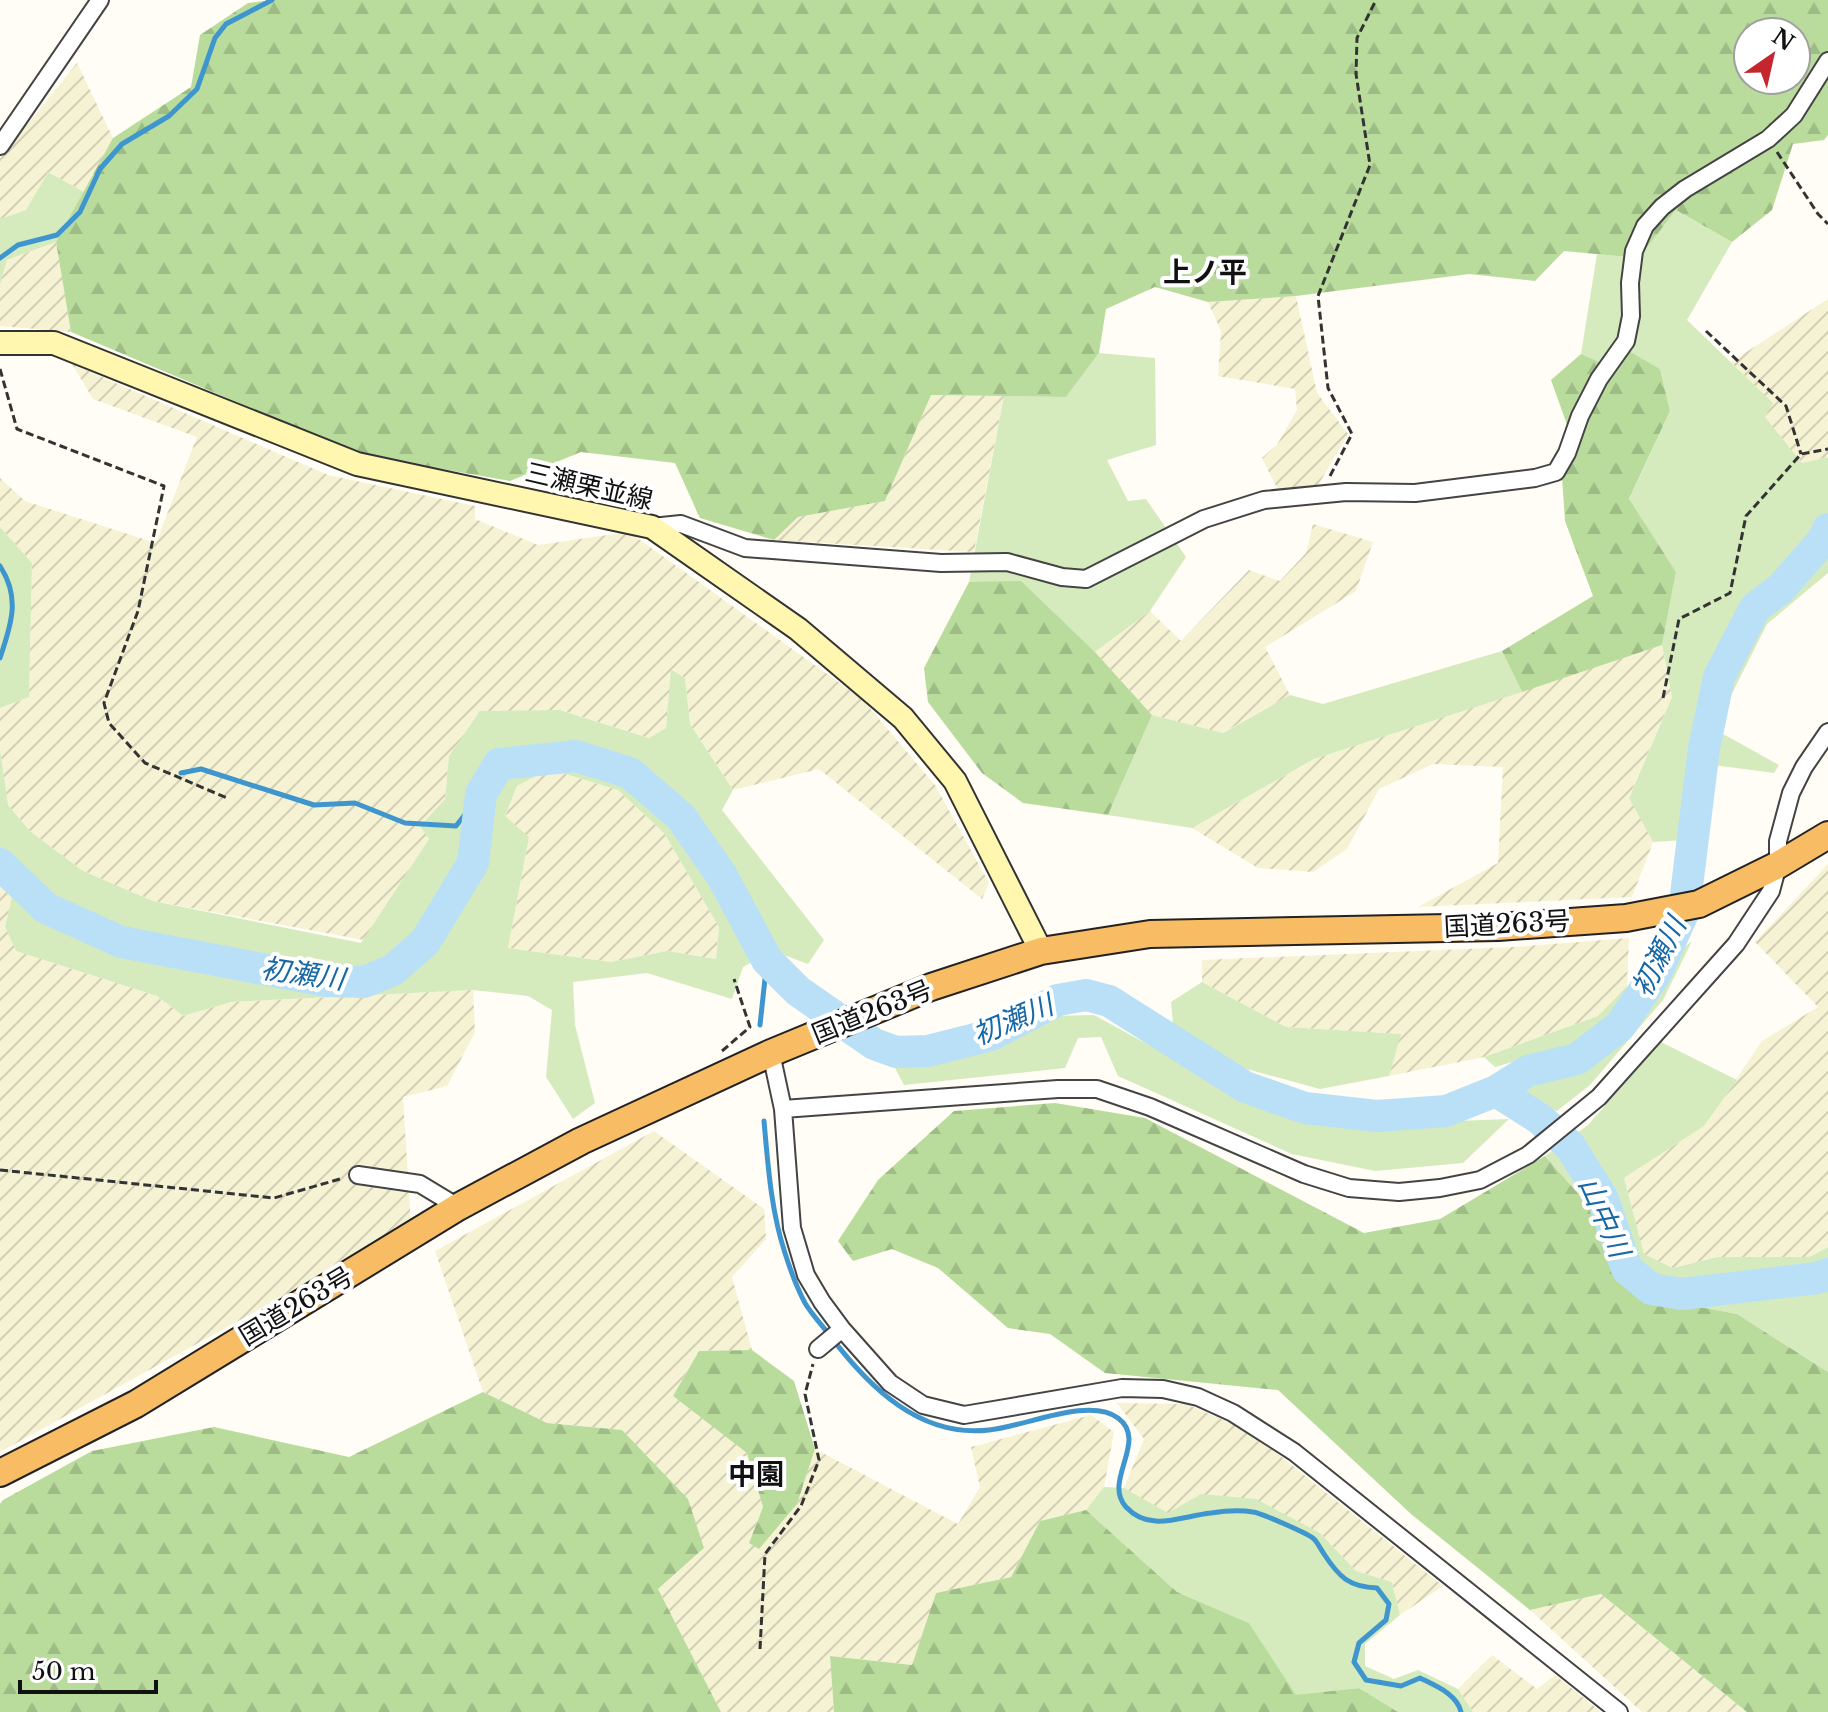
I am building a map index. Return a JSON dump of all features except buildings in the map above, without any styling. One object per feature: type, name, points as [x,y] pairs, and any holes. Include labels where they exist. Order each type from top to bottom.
[{"type":"highway","name":"国道263号","points":[[0,1473],[136,1404],[458,1207],[581,1141],[771,1053],[931,987],[1041,951],[1150,934],[1498,927],[1626,918],[1699,904],[1778,865],[1828,835]]},
{"type":"main road","name":"三瀬栗並線","points":[[0,343],[54,343],[357,464],[652,527],[798,629],[903,718],[955,781],[1041,951]]},
{"type":"street","points":[[0,146],[100,0]]},
{"type":"street","points":[[652,527],[681,524],[745,548],[941,563],[1007,562],[1062,577],[1086,579],[1204,519],[1264,500],[1320,493],[1415,493],[1535,478],[1556,472],[1599,379],[1626,341],[1631,316],[1630,283],[1634,251],[1645,226],[1685,189],[1768,139],[1794,115],[1828,61]]},
{"type":"street","points":[[783,1109],[1042,1090],[1097,1089],[1150,1107],[1304,1174],[1349,1188],[1399,1192],[1480,1180],[1528,1155],[1583,1111],[1672,1018],[1736,944],[1771,891],[1778,865],[1778,841],[1791,793],[1828,732]]},
{"type":"street","points":[[771,1053],[783,1109],[792,1228],[806,1275],[842,1329],[890,1383],[923,1405],[964,1415],[1122,1388],[1163,1389],[1198,1397],[1233,1413],[1294,1452],[1619,1712]]},
{"type":"street","points":[[358,1175],[420,1184],[458,1207]]},
{"type":"street","points":[[818,1349],[842,1329]]},
{"type":"path","points":[[1320,493],[1352,434],[1328,388],[1318,296],[1370,165],[1356,74],[1357,38],[1376,0]]},
{"type":"path","points":[[1768,139],[1818,214],[1828,224]]},
{"type":"path","points":[[1706,331],[1786,406],[1801,454]]},
{"type":"path","points":[[0,369],[17,429],[164,486],[138,611],[104,703],[109,723],[145,763],[227,798]]},
{"type":"path","points":[[1663,698],[1679,619],[1730,593],[1746,516],[1801,454],[1828,449]]},
{"type":"path","points":[[710,1081],[723,1048],[750,1027],[734,979]]},
{"type":"path","points":[[0,1170],[274,1198],[358,1175]]},
{"type":"path","points":[[760,1649],[765,1554],[801,1506],[819,1460],[805,1394],[818,1349]]},
{"type":"shaded area","points":[[77,63],[113,138],[84,192],[48,172],[26,210],[0,219],[0,158]]},
{"type":"shaded area","points":[[56,242],[71,332],[0,326],[0,285],[7,260]]},
{"type":"shaded area","points":[[1296,296],[1317,393],[1348,434],[1317,487],[1278,490],[1262,458],[1277,445],[1297,410],[1295,389],[1218,376],[1221,331],[1208,302]]},
{"type":"shaded area","points":[[1828,299],[1828,457],[1802,463],[1764,417],[1772,403],[1731,362]]},
{"type":"shaded area","points":[[72,364],[328,475],[475,506],[475,519],[538,545],[629,532],[862,699],[935,785],[989,883],[982,899],[819,769],[733,790],[690,724],[685,678],[672,669],[666,728],[649,738],[561,710],[449,756],[445,799],[420,825],[429,839],[364,940],[153,901],[83,871],[30,831],[8,805],[0,749],[0,708],[29,697],[32,563],[0,527],[0,478],[25,501],[156,543],[197,437],[93,399]]},
{"type":"shaded area","points":[[931,395],[1004,396],[974,552],[774,540],[798,517],[885,501]]},
{"type":"shaded area","points":[[1313,524],[1373,542],[1356,591],[1265,647],[1290,695],[1222,733],[1152,715],[1095,652],[1150,611],[1181,641],[1249,570],[1280,581],[1306,553]]},
{"type":"shaded area","points":[[1662,645],[1672,697],[1629,797],[1653,842],[1632,897],[1418,907],[1498,863],[1503,767],[1433,764],[1379,789],[1347,849],[1313,872],[1258,868],[1192,828],[1314,759]]},
{"type":"shaded area","points":[[549,769],[618,790],[664,833],[719,927],[716,959],[667,951],[611,962],[508,948],[529,837],[505,817],[517,786]]},
{"type":"shaded area","points":[[1828,864],[1828,1247],[1809,1257],[1717,1257],[1673,1268],[1644,1255],[1624,1178],[1704,1126],[1762,1041],[1818,1007],[1755,942]]},
{"type":"shaded area","points":[[0,886],[12,897],[5,927],[16,951],[157,996],[183,1016],[230,1002],[473,990],[475,1032],[447,1086],[403,1097],[411,1226],[0,1452]]},
{"type":"shaded area","points":[[1629,938],[1627,986],[1598,1016],[1484,1057],[1389,1076],[1400,1034],[1286,1027],[1202,982],[1202,960],[1513,947]]},
{"type":"shaded area","points":[[654,1131],[764,1209],[766,1239],[732,1277],[752,1350],[699,1351],[673,1396],[747,1452],[763,1507],[749,1543],[797,1504],[815,1449],[958,1524],[980,1487],[971,1447],[1091,1415],[1114,1432],[1104,1487],[1086,1510],[1040,1521],[1011,1577],[936,1593],[912,1665],[830,1656],[834,1712],[721,1712],[658,1589],[704,1548],[622,1430],[547,1423],[483,1392],[435,1251]]},
{"type":"shaded area","points":[[1117,1403],[1186,1404],[1249,1431],[1443,1586],[1400,1615],[1392,1582],[1356,1571],[1320,1533],[1201,1494],[1168,1514],[1124,1488],[1144,1439]]},
{"type":"shaded area","points":[[1601,1594],[1747,1712],[1642,1712],[1530,1610]]},
{"type":"shaded area","points":[[1492,1655],[1537,1689],[1555,1675],[1601,1712],[1473,1712],[1458,1689]]},
{"type":"green space","points":[[272,0],[1828,0],[1828,135],[1824,140],[1793,144],[1772,210],[1732,242],[1676,210],[1639,258],[1564,251],[1535,281],[1469,274],[1296,296],[1208,302],[1155,287],[1106,309],[1099,353],[1066,397],[931,395],[885,501],[798,517],[774,540],[700,518],[675,463],[581,452],[510,481],[362,455],[71,332],[56,242],[113,138],[191,87],[200,35],[248,3]]},
{"type":"green space","points":[[48,172],[84,192],[56,242],[7,260],[0,285],[0,219],[26,210]]},
{"type":"green space","points":[[1676,210],[1732,242],[1687,320],[1773,403],[1765,417],[1802,463],[1828,457],[1828,573],[1767,624],[1714,729],[1779,765],[1774,773],[1713,765],[1702,839],[1653,842],[1629,798],[1672,697],[1662,645],[1676,572],[1629,500],[1670,411],[1660,369],[1619,345],[1601,364],[1581,354],[1597,254],[1639,258]]},
{"type":"green space","points":[[1619,345],[1660,369],[1670,411],[1629,499],[1676,572],[1662,645],[1522,692],[1502,651],[1593,596],[1565,521],[1562,477],[1575,447],[1551,380],[1581,354],[1601,363]]},
{"type":"green space","points":[[1099,353],[1155,358],[1156,445],[1107,460],[1128,501],[1146,499],[1186,557],[1150,611],[1095,652],[1021,582],[969,582],[1004,396],[1066,397]]},
{"type":"green space","points":[[0,527],[32,563],[29,697],[0,708]]},
{"type":"green space","points":[[1021,581],[1095,652],[1152,715],[1108,815],[1023,803],[982,773],[928,702],[924,668],[969,582]]},
{"type":"green space","points":[[1502,651],[1522,692],[1314,759],[1192,828],[1108,815],[1152,715],[1223,733],[1290,695],[1323,704]]},
{"type":"green space","points":[[671,669],[685,678],[690,724],[733,790],[722,810],[824,940],[808,964],[773,951],[743,967],[732,999],[647,973],[573,982],[575,1025],[595,1103],[573,1119],[546,1077],[552,1010],[528,996],[473,990],[231,1002],[183,1016],[157,996],[16,951],[5,927],[12,897],[25,873],[0,848],[0,749],[8,805],[30,831],[83,871],[153,901],[361,943],[429,839],[420,826],[445,799],[449,756],[480,711],[560,710],[649,738],[666,728]],"holes":[[[549,769],[618,790],[664,833],[719,927],[716,959],[667,951],[611,962],[508,948],[529,837],[505,816],[517,786]]]},
{"type":"green space","points":[[1692,941],[1663,1000],[1590,1085],[1557,1111],[1517,1094],[1601,1054],[1654,999],[1676,954]]},
{"type":"green space","points":[[1202,982],[1286,1027],[1401,1034],[1389,1076],[1320,1089],[1232,1065],[1173,1024],[1171,1002]]},
{"type":"green space","points":[[1627,986],[1632,992],[1580,1042],[1495,1067],[1484,1057],[1598,1016]]},
{"type":"green space","points":[[1094,1015],[1242,1096],[1348,1125],[1509,1119],[1463,1163],[1375,1171],[1292,1154],[1118,1076],[1101,1037],[1078,1038],[1065,1068],[904,1085],[894,1066],[992,1048],[1052,1016]]},
{"type":"green space","points":[[1661,1042],[1737,1080],[1704,1126],[1624,1178],[1644,1254],[1673,1268],[1717,1257],[1809,1257],[1828,1247],[1828,1372],[1737,1314],[1646,1298],[1615,1272],[1588,1205],[1545,1156],[1588,1125]]},
{"type":"green space","points":[[1055,1103],[1145,1118],[1364,1233],[1440,1219],[1545,1156],[1588,1205],[1615,1271],[1646,1297],[1737,1314],[1828,1372],[1828,1712],[1747,1712],[1601,1594],[1530,1610],[1411,1514],[1278,1390],[1105,1373],[1050,1334],[1008,1328],[938,1268],[892,1249],[853,1261],[838,1241],[878,1180],[954,1111]]},
{"type":"green space","points":[[752,1350],[794,1381],[815,1449],[797,1504],[759,1549],[749,1543],[763,1507],[747,1453],[673,1396],[699,1351]]},
{"type":"green space","points":[[483,1392],[547,1423],[622,1430],[688,1499],[704,1548],[658,1589],[721,1712],[0,1712],[0,1504],[3,1500],[92,1451],[214,1427],[349,1457]]},
{"type":"green space","points":[[1104,1487],[1124,1488],[1168,1513],[1201,1494],[1256,1499],[1320,1533],[1356,1571],[1392,1582],[1400,1615],[1365,1644],[1365,1666],[1394,1679],[1418,1670],[1458,1689],[1473,1712],[1398,1712],[1359,1688],[1296,1696],[1249,1623],[1177,1592],[1086,1510]]},
{"type":"green space","points":[[1086,1510],[1177,1592],[1249,1623],[1296,1695],[1359,1688],[1398,1712],[834,1712],[830,1656],[912,1665],[936,1593],[1011,1577],[1040,1521]]},
{"type":"waterway","points":[[0,258],[18,245],[57,235],[80,212],[100,169],[122,144],[169,116],[197,89],[215,38],[226,24],[272,0]]},
{"type":"waterway","name":"初瀬川","points":[[0,864],[46,908],[121,942],[326,981],[364,982],[393,970],[425,942],[473,863],[481,794],[499,764],[576,756],[630,773],[681,817],[722,876],[767,960],[798,991],[874,1044],[896,1052],[928,1051],[991,1035],[1058,1000],[1086,995],[1109,1001],[1245,1087],[1305,1108],[1377,1116],[1446,1111],[1496,1091],[1528,1071],[1577,1059],[1620,1026],[1656,973],[1684,911],[1704,748],[1719,677],[1755,608],[1781,588],[1823,540],[1828,529]]},
{"type":"waterway","points":[[0,566],[12,600],[10,623],[0,658]]},
{"type":"waterway","points":[[181,773],[201,769],[314,805],[355,803],[405,823],[456,826],[481,794]]},
{"type":"waterway","points":[[760,1025],[767,960]]},
{"type":"waterway","name":"山中川","points":[[1496,1091],[1540,1119],[1570,1146],[1602,1197],[1627,1269],[1651,1289],[1682,1294],[1818,1278],[1828,1274]]},
{"type":"waterway","points":[[764,1121],[776,1221],[796,1285],[814,1316],[879,1391],[919,1417],[941,1426],[964,1430],[1003,1428],[1074,1411],[1106,1412],[1118,1418],[1126,1427],[1129,1438],[1119,1485],[1120,1497],[1135,1515],[1166,1521],[1221,1512],[1253,1512],[1310,1536],[1340,1575],[1359,1586],[1377,1588],[1389,1604],[1386,1620],[1359,1643],[1354,1662],[1366,1680],[1401,1686],[1420,1678],[1450,1695],[1461,1712]]},
{"type":"district","name":"上ノ平","points":[[1205,272]]},
{"type":"district","name":"中園","points":[[756,1474]]}]
